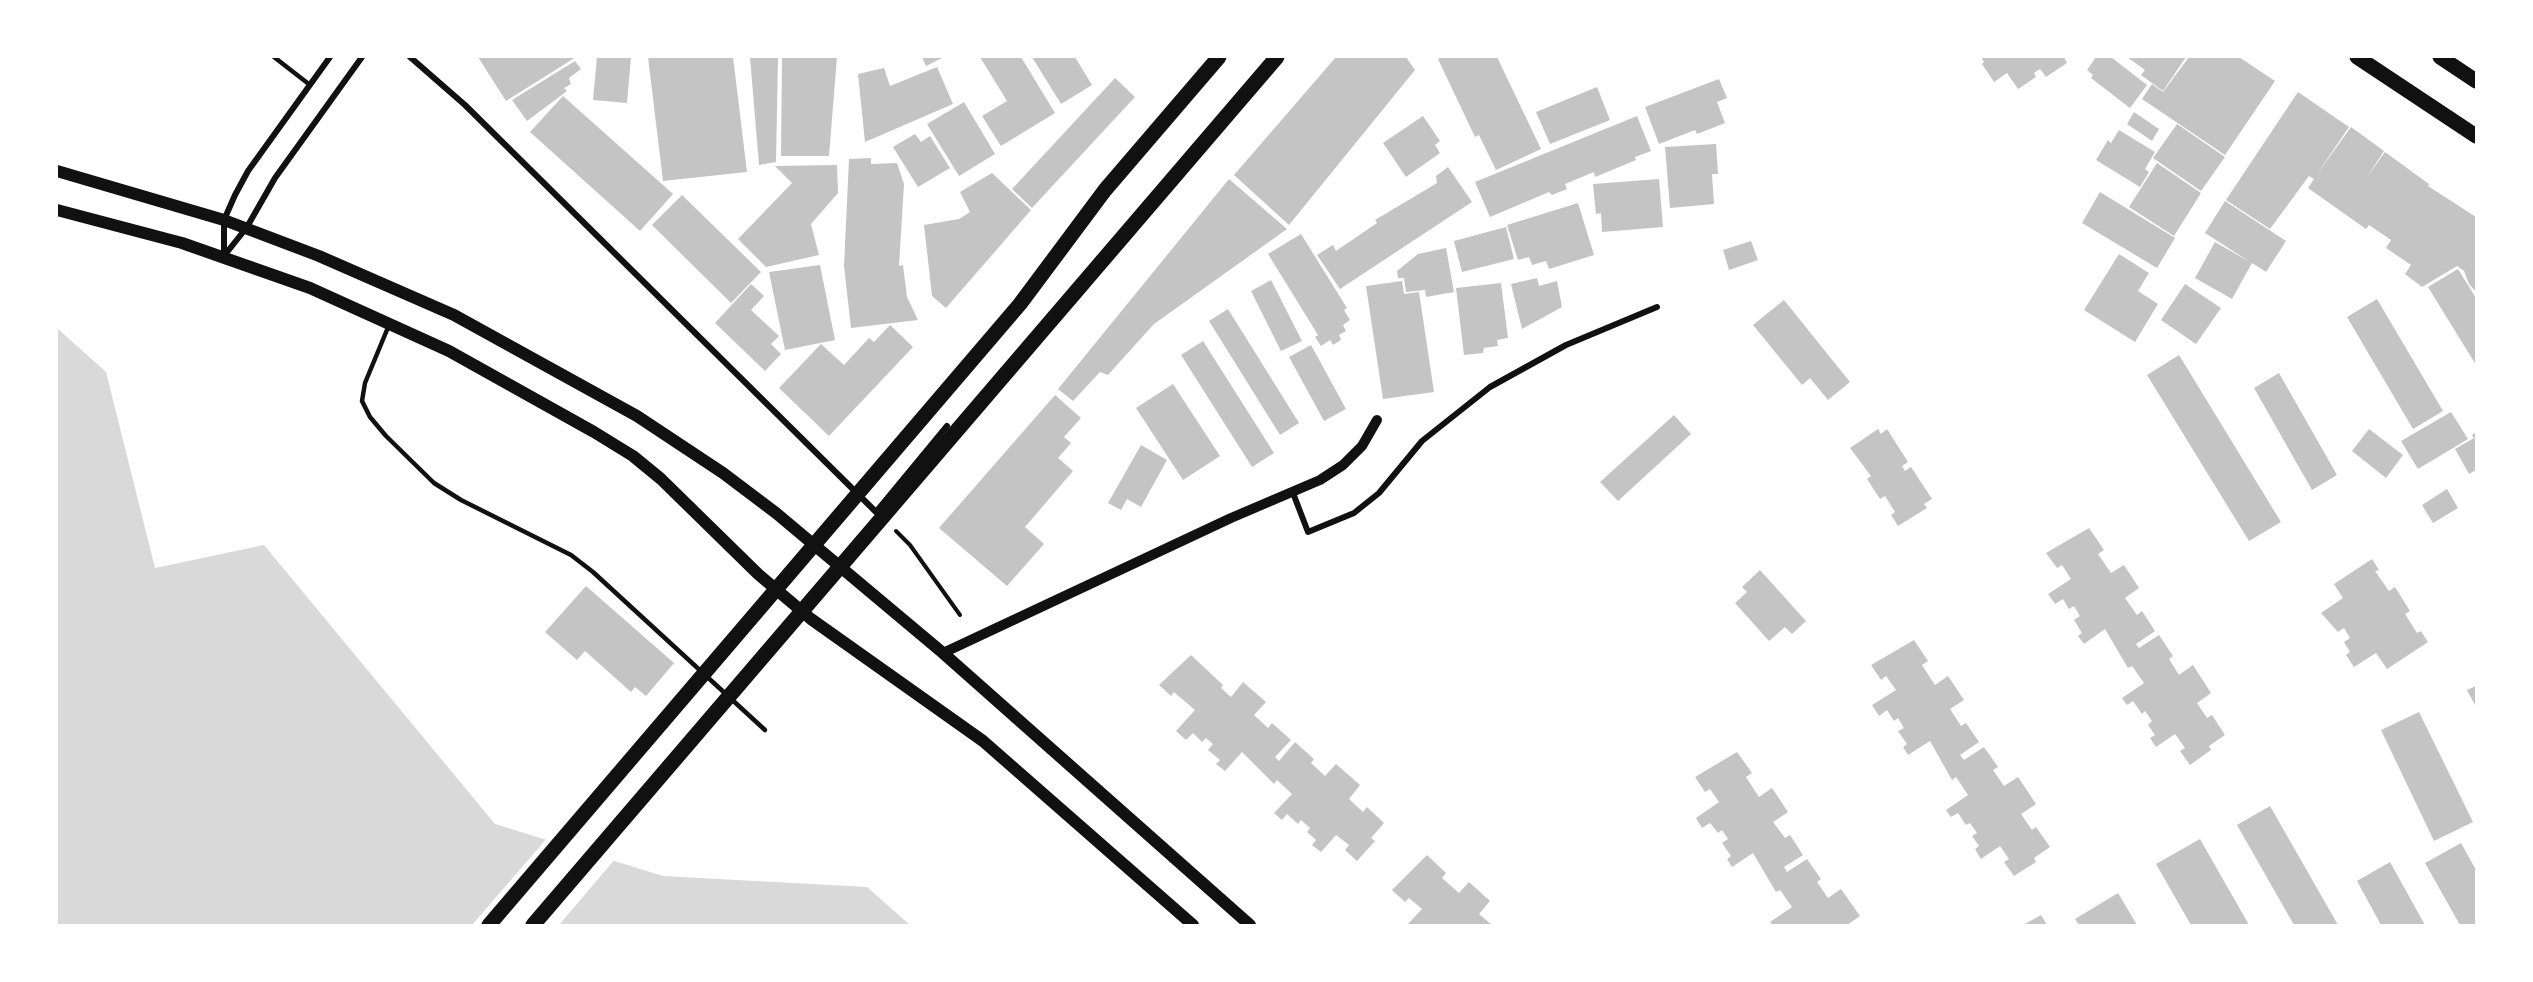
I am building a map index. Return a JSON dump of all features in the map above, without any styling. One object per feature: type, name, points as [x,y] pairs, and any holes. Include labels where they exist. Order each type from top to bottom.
[{"type":"main road","points":[[489,925],[1020,304],[1105,190],[1219,57]]},
{"type":"main road","points":[[533,925],[1277,57]]},
{"type":"main road","points":[[2357,57],[2476,136]]},
{"type":"main road","points":[[2440,57],[2476,81]]},
{"type":"main road","points":[[57,171],[247,227],[454,315],[637,416],[723,473],[776,513],[943,653],[1250,925]]},
{"type":"main road","points":[[57,210],[224,256],[310,288],[390,323],[532,395],[633,456],[661,479],[786,598],[837,638],[983,741],[1193,925]]},
{"type":"street","points":[[224,256],[224,220],[248,171],[330,57]]},
{"type":"street","points":[[224,256],[247,227],[275,178],[362,57]]},
{"type":"street","points":[[410,57],[465,105],[876,512],[947,426]]},
{"type":"street","points":[[1293,493],[1308,532],[1354,513],[1379,493],[1422,441],[1490,387],[1566,345],[1657,307]]},
{"type":"street","points":[[943,653],[1232,518],[1293,493],[1343,465],[1362,446],[1377,420]]},
{"type":"lane","points":[[274,57],[310,85]]},
{"type":"lane","points":[[390,323],[365,383],[362,401],[370,417],[386,436],[434,483],[461,500],[571,555],[593,572],[765,730]]},
{"type":"path","points":[[876,512],[910,545],[960,615]]},
{"type":"shaded area","points":[[57,328],[106,372],[155,568],[264,545],[495,824],[663,876],[867,887],[910,925],[57,925]]},
{"type":"pier","points":[[548,837],[616,858],[559,925],[472,925]]},
{"type":"building","points":[[478,57],[576,57],[506,101]]},
{"type":"building","points":[[597,57],[631,57],[627,103],[593,100]]},
{"type":"building","points":[[648,57],[733,57],[747,172],[663,181]]},
{"type":"building","points":[[750,57],[778,57],[776,162],[759,165]]},
{"type":"building","points":[[782,57],[837,57],[829,156],[781,156]]},
{"type":"building","points":[[922,57],[944,57],[926,66]]},
{"type":"building","points":[[980,57],[1021,57],[1055,113],[1001,146],[982,116],[1007,101]]},
{"type":"building","points":[[1032,57],[1075,57],[1092,85],[1061,104]]},
{"type":"building","points":[[1336,57],[1406,57],[1415,70],[1289,225],[1234,175]]},
{"type":"building","points":[[1441,57],[1497,57],[1541,149],[1496,170],[1479,135],[1475,137],[1438,59]]},
{"type":"building","points":[[1981,57],[2064,57],[2067,63],[2046,77],[2040,69],[2034,73],[2036,77],[2018,89],[2007,73],[1994,82],[1982,64],[1984,62]]},
{"type":"building","points":[[2096,57],[2111,57],[2147,85],[2130,108],[2091,78],[2093,75],[2087,70]]},
{"type":"building","points":[[2127,57],[2186,57],[2163,91],[2141,75],[2145,70]]},
{"type":"building","points":[[2189,57],[2239,57],[2275,81],[2225,155],[2142,99],[2152,84],[2163,92]]},
{"type":"building","points":[[575,61],[581,69],[569,78],[571,84],[564,88],[567,91],[527,121],[512,100]]},
{"type":"building","points":[[937,67],[953,104],[865,142],[858,74],[884,68],[890,86]]},
{"type":"building","points":[[1115,78],[1135,97],[1032,208],[1012,189]]},
{"type":"building","points":[[1719,79],[1727,98],[1717,102],[1725,123],[1697,134],[1695,130],[1659,144],[1645,107]]},
{"type":"building","points":[[1597,87],[1610,120],[1550,144],[1536,112]]},
{"type":"building","points":[[2298,92],[2349,127],[2315,177],[2351,127],[2384,151],[2367,177],[2385,152],[2429,184],[2428,186],[2476,217],[2476,292],[2469,284],[2464,271],[2457,266],[2422,287],[2405,274],[2411,265],[2386,248],[2391,240],[2369,225],[2366,229],[2308,188],[2314,179],[2309,176],[2270,229],[2226,200]]},
{"type":"building","points":[[563,96],[673,194],[640,231],[530,132]]},
{"type":"building","points":[[964,102],[995,154],[959,176],[927,124]]},
{"type":"building","points":[[2134,112],[2159,129],[2152,141],[2127,124]]},
{"type":"building","points":[[1423,116],[1440,141],[1435,145],[1440,153],[1406,177],[1383,143]]},
{"type":"building","points":[[1637,116],[1651,151],[1635,157],[1636,160],[1595,177],[1594,172],[1565,184],[1567,189],[1552,195],[1549,192],[1490,217],[1475,182]]},
{"type":"building","points":[[2177,124],[2225,157],[2201,191],[2153,158]]},
{"type":"building","points":[[2119,130],[2155,152],[2145,169],[2149,172],[2140,187],[2096,160],[2108,140],[2111,143]]},
{"type":"building","points":[[915,134],[921,142],[930,136],[950,168],[918,187],[893,147]]},
{"type":"building","points":[[1716,144],[1718,174],[1712,174],[1714,204],[1670,208],[1665,147]]},
{"type":"building","points":[[871,158],[871,164],[897,163],[904,184],[899,266],[903,265],[907,297],[918,320],[851,328],[844,266],[849,159]]},
{"type":"building","points":[[2157,163],[2201,193],[2174,236],[2129,207]]},
{"type":"building","points":[[837,165],[838,193],[811,224],[819,255],[766,267],[738,239],[792,183],[775,166]]},
{"type":"building","points":[[1448,167],[1472,202],[1340,289],[1317,255],[1333,245],[1336,251],[1377,223],[1375,220],[1437,183],[1436,176]]},
{"type":"building","points":[[992,173],[1031,210],[946,308],[932,296],[924,225],[959,219],[970,212],[960,192]]},
{"type":"building","points":[[1229,179],[1287,229],[1154,324],[1108,375],[1100,372],[1073,401],[1058,389]]},
{"type":"building","points":[[1659,179],[1663,227],[1602,232],[1601,213],[1596,214],[1593,184]]},
{"type":"building","points":[[2100,192],[2175,238],[2157,268],[2082,223]]},
{"type":"building","points":[[682,195],[761,272],[731,303],[652,225]]},
{"type":"building","points":[[2225,201],[2286,241],[2266,272],[2252,263],[2232,299],[2195,278],[2215,242],[2250,262],[2205,233]]},
{"type":"building","points":[[1578,203],[1594,255],[1549,269],[1546,261],[1532,265],[1529,257],[1518,260],[1507,225]]},
{"type":"building","points":[[1506,227],[1514,259],[1462,272],[1454,241]]},
{"type":"building","points":[[1301,234],[1347,308],[1344,310],[1350,320],[1343,325],[1346,331],[1339,335],[1341,340],[1333,345],[1330,340],[1321,346],[1315,337],[1318,335],[1268,254]]},
{"type":"building","points":[[1751,241],[1758,260],[1729,270],[1723,250]]},
{"type":"building","points":[[1446,248],[1454,292],[1426,297],[1425,290],[1406,292],[1404,278],[1398,278],[1397,271],[1418,254]]},
{"type":"building","points":[[2119,254],[2149,273],[2138,291],[2158,304],[2135,342],[2084,310]]},
{"type":"building","points":[[820,265],[835,340],[785,350],[769,272]]},
{"type":"building","points":[[2458,269],[2476,298],[2476,365],[2428,287]]},
{"type":"building","points":[[1537,278],[1539,286],[1557,281],[1562,307],[1522,329],[1511,284]]},
{"type":"building","points":[[1271,280],[1302,341],[1281,351],[1251,291]]},
{"type":"building","points":[[1402,281],[1404,294],[1419,292],[1434,392],[1383,399],[1366,286]]},
{"type":"building","points":[[1501,283],[1508,338],[1497,340],[1498,346],[1484,348],[1483,353],[1464,355],[1456,288]]},
{"type":"building","points":[[751,284],[764,296],[751,310],[779,336],[771,344],[781,354],[765,371],[715,323]]},
{"type":"building","points":[[2185,284],[2221,308],[2196,344],[2161,320]]},
{"type":"building","points":[[2377,299],[2443,411],[2413,429],[2347,317]]},
{"type":"building","points":[[1784,300],[1850,382],[1828,400],[1810,378],[1802,385],[1753,325]]},
{"type":"building","points":[[1228,309],[1299,423],[1280,435],[1209,321]]},
{"type":"building","points":[[890,325],[913,347],[829,436],[779,388],[821,344],[844,365],[869,338],[874,342]]},
{"type":"building","points":[[1203,341],[1274,453],[1252,467],[1181,355]]},
{"type":"building","points":[[1311,345],[1346,409],[1324,421],[1289,357]]},
{"type":"building","points":[[2179,355],[2281,522],[2249,541],[2147,375]]},
{"type":"building","points":[[2279,373],[2337,475],[2312,490],[2254,388]]},
{"type":"building","points":[[1173,384],[1220,456],[1183,480],[1136,408]]},
{"type":"building","points":[[1055,395],[1081,418],[1064,437],[1071,443],[1058,458],[1073,471],[1025,527],[1044,544],[1007,586],[939,528]]},
{"type":"building","points":[[2451,412],[2468,439],[2418,469],[2401,441]]},
{"type":"building","points":[[1674,415],[1691,434],[1618,501],[1600,482]]},
{"type":"building","points":[[1878,429],[1881,434],[1887,429],[1908,462],[1902,466],[1905,471],[1911,467],[1932,499],[1924,504],[1927,508],[1898,526],[1891,515],[1895,512],[1885,496],[1880,499],[1867,479],[1871,476],[1850,448]]},
{"type":"building","points":[[2369,429],[2403,455],[2386,478],[2352,451]]},
{"type":"building","points":[[2476,432],[2476,470],[2469,474],[2455,449],[2474,438],[2472,435]]},
{"type":"building","points":[[1141,445],[1167,460],[1141,507],[1127,499],[1121,510],[1108,503]]},
{"type":"building","points":[[2447,489],[2458,508],[2433,523],[2422,505]]},
{"type":"building","points":[[2089,528],[2104,550],[2098,554],[2111,573],[2124,565],[2139,588],[2125,598],[2137,615],[2142,611],[2155,631],[2136,644],[2139,648],[2159,635],[2173,656],[2169,659],[2179,675],[2193,665],[2211,693],[2197,703],[2207,718],[2212,715],[2225,735],[2209,746],[2211,750],[2190,765],[2180,751],[2185,748],[2175,734],[2156,747],[2150,738],[2155,735],[2148,725],[2152,721],[2145,711],[2142,714],[2133,701],[2127,705],[2122,698],[2144,683],[2132,666],[2128,668],[2105,629],[2084,644],[2078,636],[2082,633],[2074,620],[2080,616],[2074,606],[2069,609],[2063,599],[2055,604],[2048,594],[2071,579],[2062,565],[2057,568],[2046,553]]},
{"type":"building","points":[[2372,559],[2379,570],[2375,571],[2389,591],[2395,587],[2410,611],[2405,614],[2417,633],[2421,631],[2428,642],[2387,669],[2376,653],[2354,667],[2346,655],[2350,652],[2344,642],[2350,638],[2344,628],[2338,632],[2321,613],[2343,598],[2334,584]]},
{"type":"building","points":[[1760,570],[1806,621],[1792,634],[1785,627],[1769,641],[1735,603],[1747,592],[1742,587]]},
{"type":"building","points":[[586,586],[674,663],[646,696],[635,687],[631,692],[585,651],[577,660],[545,632]]},
{"type":"building","points":[[1914,640],[1928,661],[1922,665],[1935,685],[1948,676],[1964,700],[1950,709],[1961,726],[1966,723],[1979,742],[1960,755],[1964,760],[1984,747],[1998,767],[1993,770],[2004,786],[2018,777],[2036,804],[2021,814],[2032,830],[2036,827],[2050,847],[2034,858],[2036,862],[2014,876],[2004,862],[2009,859],[2000,846],[1981,859],[1975,849],[1979,846],[1972,836],[1977,833],[1970,823],[1966,825],[1958,813],[1951,817],[1946,810],[1968,795],[1956,777],[1952,780],[1930,741],[1908,755],[1903,747],[1907,744],[1898,731],[1904,728],[1898,718],[1894,721],[1887,710],[1879,716],[1872,705],[1896,690],[1886,676],[1881,680],[1871,665]]},
{"type":"building","points":[[1191,655],[1223,685],[1221,688],[1231,697],[1243,682],[1266,702],[1254,715],[1268,728],[1272,723],[1291,740],[1275,757],[1279,761],[1295,742],[1314,759],[1311,763],[1325,776],[1336,764],[1360,785],[1349,799],[1363,812],[1367,807],[1384,823],[1371,838],[1375,841],[1357,861],[1345,850],[1349,845],[1336,835],[1321,852],[1312,845],[1316,840],[1307,832],[1310,828],[1301,820],[1298,824],[1287,814],[1282,820],[1274,813],[1292,794],[1277,780],[1274,784],[1242,752],[1225,771],[1216,764],[1220,760],[1208,750],[1213,744],[1206,738],[1202,742],[1193,733],[1186,740],[1176,731],[1195,710],[1174,692],[1171,696],[1159,685]]},
{"type":"building","points":[[2476,686],[2476,707],[2467,690]]},
{"type":"building","points":[[2419,712],[2473,822],[2434,841],[2381,730]]},
{"type":"building","points":[[1737,752],[1752,773],[1746,777],[1759,797],[1772,788],[1788,812],[1773,822],[1785,838],[1790,835],[1803,855],[1784,867],[1787,872],[1807,859],[1821,879],[1817,882],[1828,898],[1841,889],[1860,916],[1847,925],[1772,925],[1770,922],[1792,907],[1780,890],[1776,892],[1753,853],[1732,867],[1727,859],[1731,856],[1722,843],[1728,839],[1722,830],[1718,833],[1710,823],[1702,828],[1696,818],[1719,802],[1710,789],[1705,792],[1695,777]]},
{"type":"building","points":[[2270,806],[2338,925],[2294,925],[2237,825]]},
{"type":"building","points":[[2200,839],[2249,925],[2191,925],[2156,864]]},
{"type":"building","points":[[2461,843],[2476,870],[2476,925],[2460,925],[2425,863]]},
{"type":"building","points":[[1427,855],[1446,873],[1442,878],[1459,893],[1469,882],[1490,901],[1479,914],[1492,925],[1407,925],[1422,909],[1409,898],[1405,902],[1392,890]]},
{"type":"building","points":[[2390,862],[2425,925],[2381,925],[2357,881]]},
{"type":"building","points":[[2118,893],[2137,925],[2079,925],[2075,919]]},
{"type":"building","points":[[2041,915],[2047,925],[2023,925]]}]
